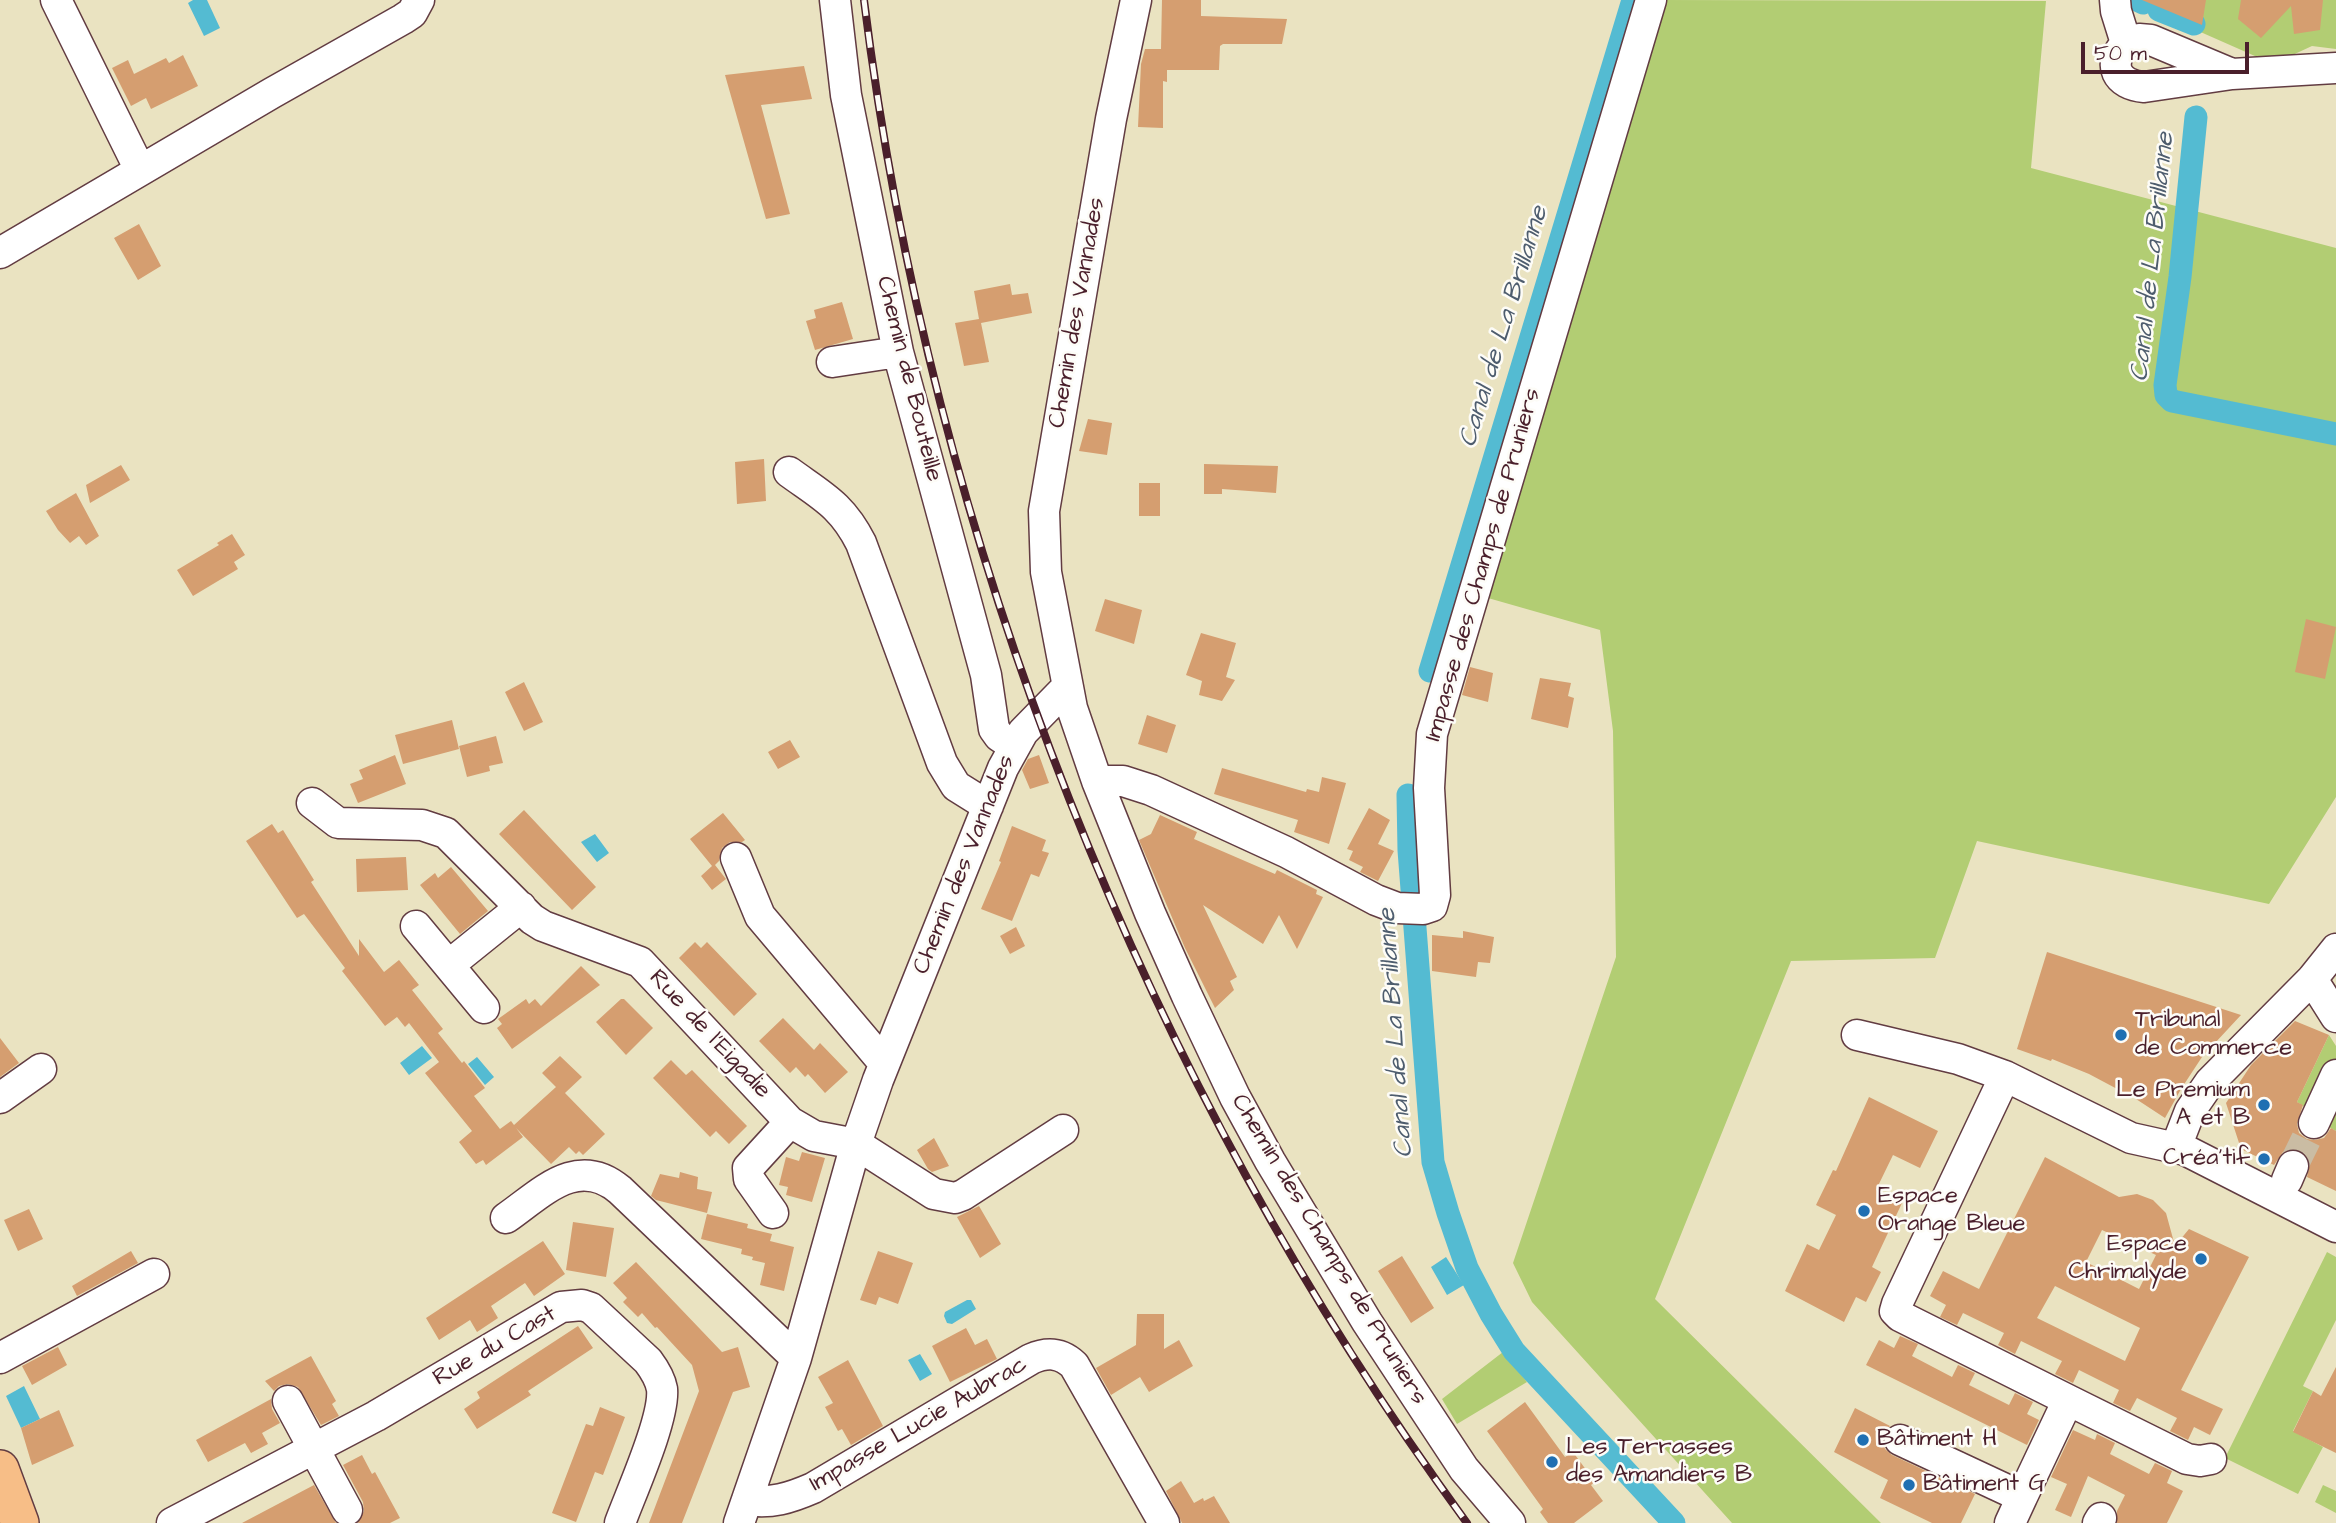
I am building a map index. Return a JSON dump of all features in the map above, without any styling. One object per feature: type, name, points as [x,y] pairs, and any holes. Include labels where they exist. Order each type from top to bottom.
[{"type":"main road","points":[[0,1469],[20,1523]]},
{"type":"street","points":[[56,0],[140,170]]},
{"type":"street","points":[[0,253],[403,19],[412,13],[419,0]]},
{"type":"street","name":"Chemin de Bouteille","points":[[835,0],[846,95],[898,352],[986,675],[994,729],[1014,746]]},
{"type":"street","name":"Chemin des Vannades","points":[[743,1511],[796,1357],[856,1144],[884,1063],[1014,746],[1038,715],[1067,687],[1046,572],[1044,511],[1111,119],[1136,0]]},
{"type":"street","name":"Impasse des Champs de Pruniers","points":[[1097,781],[1123,781],[1151,789],[1286,852],[1377,900],[1414,909],[1432,906],[1435,895],[1429,788],[1432,734],[1651,0]]},
{"type":"street","points":[[2115,0],[2126,43]]},
{"type":"street","points":[[2232,74],[2151,40],[2139,39],[2126,43],[2118,54],[2117,70],[2121,79],[2133,86],[2160,86],[2232,74],[2336,68]]},
{"type":"street","points":[[832,362],[898,352]]},
{"type":"street","points":[[789,472],[837,507],[852,525],[942,763],[956,786],[988,806]]},
{"type":"street","name":"Chemin des Champs de Pruniers","points":[[1067,687],[1097,781],[1150,913],[1235,1097],[1270,1161],[1367,1322],[1464,1469],[1510,1523]]},
{"type":"street","name":"Rue de l'Eigadie","points":[[312,803],[338,823],[422,825],[446,833],[531,919],[543,926],[640,962],[790,1122],[814,1136],[856,1144]]},
{"type":"street","points":[[736,858],[760,916],[884,1063]]},
{"type":"street","points":[[449,965],[521,908]]},
{"type":"street","points":[[416,926],[484,1008]]},
{"type":"street","points":[[2176,1147],[2190,1111],[2210,1083],[2312,979],[2336,949]]},
{"type":"street","points":[[2312,979],[2336,1017]]},
{"type":"street","points":[[1857,1035],[1958,1059],[2005,1076],[2131,1138],[2145,1143],[2176,1147],[2336,1227]]},
{"type":"street","points":[[0,1098],[41,1069]]},
{"type":"street","points":[[2314,1123],[2336,1075]]},
{"type":"street","points":[[2005,1076],[1895,1311],[1912,1322],[2187,1459],[2211,1459]]},
{"type":"street","points":[[773,1213],[747,1174],[748,1168],[790,1122]]},
{"type":"street","points":[[856,1144],[923,1189],[954,1198],[1063,1130]]},
{"type":"street","points":[[506,1218],[560,1181],[582,1175],[604,1179],[620,1190],[796,1357]]},
{"type":"street","points":[[0,1358],[154,1274]]},
{"type":"street","name":"Rue du Cast","points":[[172,1523],[404,1401],[561,1307],[582,1305],[591,1308],[648,1361],[661,1386],[659,1417],[620,1523]]},
{"type":"street","name":"Impasse Lucie Aubrac","points":[[743,1511],[813,1488],[1031,1359],[1048,1353],[1063,1357],[1074,1365],[1164,1523]]},
{"type":"street","points":[[1900,1440],[2016,1510],[2068,1400]]},
{"type":"street","points":[[288,1401],[347,1510]]},
{"type":"green space","points":[[1666,0],[2046,1],[2031,168],[2336,248],[2336,797],[2269,904],[1977,841],[1935,958],[1791,961],[1655,1299],[1881,1523],[1732,1523],[1532,1302],[1513,1263],[1616,957],[1613,731],[1600,630],[1481,596],[1543,404]]},
{"type":"green space","points":[[2128,0],[2336,0],[2336,49],[2312,46],[2273,64]]},
{"type":"green space","points":[[2329,1035],[2336,1046],[2336,1131],[2297,1102]]},
{"type":"green space","points":[[2327,1252],[2336,1257],[2336,1320],[2303,1386],[2313,1391],[2293,1431],[2323,1447],[2298,1494],[2225,1458]]},
{"type":"green space","points":[[1503,1352],[1527,1382],[1457,1424],[1442,1399]]},
{"type":"green space","points":[[2323,1485],[2336,1491],[2336,1513],[2315,1502]]},
{"type":"water","points":[[193,0],[207,0],[220,28],[204,36],[188,3]]},
{"type":"water","points":[[595,834],[609,853],[597,862],[581,842]]},
{"type":"water","points":[[422,1046],[432,1058],[409,1075],[400,1063]]},
{"type":"water","points":[[477,1057],[494,1077],[485,1085],[468,1064]]},
{"type":"water","points":[[1446,1257],[1464,1285],[1447,1295],[1431,1267]]},
{"type":"water","points":[[971,1300],[976,1309],[952,1324],[947,1323],[945,1312]]},
{"type":"water","points":[[920,1354],[932,1374],[920,1381],[908,1360]]},
{"type":"water","points":[[24,1386],[40,1419],[21,1428],[6,1396]]},
{"type":"building","points":[[1162,0],[1201,0],[1201,16],[1287,19],[1282,44],[1223,44],[1220,46],[1219,70],[1167,70],[1167,82],[1163,81],[1163,128],[1138,127],[1141,64],[1145,49],[1161,49]]},
{"type":"building","points":[[2142,0],[2206,0],[2202,25]]},
{"type":"building","points":[[2241,0],[2323,0],[2320,30],[2294,34],[2291,6],[2261,38],[2238,19]]},
{"type":"building","points":[[183,55],[198,86],[151,109],[146,98],[131,106],[112,68],[128,60],[134,74],[166,58],[169,63]]},
{"type":"building","points":[[804,66],[812,99],[761,105],[790,214],[766,219],[725,75]]},
{"type":"building","points":[[139,224],[161,266],[138,280],[114,238]]},
{"type":"building","points":[[1010,284],[1012,295],[1028,293],[1032,313],[981,323],[989,362],[964,366],[955,323],[979,319],[974,291]]},
{"type":"building","points":[[842,302],[853,339],[815,350],[806,321],[816,318],[814,310]]},
{"type":"building","points":[[1088,419],[1112,423],[1107,455],[1079,451]]},
{"type":"building","points":[[764,459],[766,501],[737,504],[735,462]]},
{"type":"building","points":[[1204,464],[1278,466],[1276,493],[1222,489],[1222,494],[1204,494]]},
{"type":"building","points":[[121,465],[130,480],[90,503],[86,485]]},
{"type":"building","points":[[1139,483],[1160,483],[1160,516],[1139,516]]},
{"type":"building","points":[[76,493],[99,536],[86,545],[79,536],[70,543],[46,511]]},
{"type":"building","points":[[232,534],[245,555],[234,562],[238,569],[193,596],[177,570]]},
{"type":"building","points":[[1105,599],[1142,610],[1134,644],[1095,631]]},
{"type":"building","points":[[2306,619],[2336,627],[2325,679],[2295,672]]},
{"type":"building","points":[[1201,633],[1236,643],[1226,677],[1235,680],[1222,701],[1199,695],[1202,681],[1186,675]]},
{"type":"building","points":[[1470,667],[1493,673],[1488,702],[1462,695]]},
{"type":"building","points":[[1540,678],[1571,683],[1568,696],[1574,698],[1568,728],[1531,719]]},
{"type":"building","points":[[524,682],[543,722],[524,731],[505,692]]},
{"type":"building","points":[[1147,715],[1176,725],[1167,753],[1138,744]]},
{"type":"building","points":[[452,720],[459,749],[403,764],[395,735]]},
{"type":"building","points":[[496,736],[503,763],[489,766],[490,771],[467,777],[459,746]]},
{"type":"building","points":[[790,740],[800,757],[778,769],[768,752]]},
{"type":"building","points":[[395,755],[406,784],[358,803],[350,784],[363,779],[359,770]]},
{"type":"building","points":[[1039,755],[1049,783],[1030,789],[1022,770],[1028,759]]},
{"type":"building","points":[[1222,768],[1306,792],[1307,789],[1319,792],[1322,777],[1346,783],[1329,844],[1294,832],[1298,820],[1214,794]]},
{"type":"building","points":[[1369,808],[1390,820],[1378,844],[1394,851],[1378,881],[1360,872],[1363,867],[1349,860],[1353,851],[1347,849]]},
{"type":"building","points":[[524,810],[596,887],[572,910],[499,834]]},
{"type":"building","points":[[723,813],[745,840],[730,842],[722,848],[719,861],[715,865],[726,879],[712,890],[701,876],[712,866],[690,839]]},
{"type":"building","points":[[1160,815],[1197,832],[1194,839],[1275,874],[1277,870],[1317,890],[1316,894],[1323,897],[1297,949],[1279,915],[1263,944],[1203,905],[1237,977],[1230,981],[1234,990],[1215,1008],[1185,948],[1139,840],[1151,834]]},
{"type":"building","points":[[272,824],[278,833],[283,830],[314,880],[311,882],[359,956],[359,939],[384,972],[399,960],[419,985],[412,990],[443,1029],[438,1033],[485,1088],[474,1096],[500,1129],[511,1121],[514,1125],[556,1087],[542,1073],[560,1056],[582,1077],[565,1093],[605,1134],[583,1155],[579,1151],[576,1154],[569,1147],[551,1164],[516,1128],[523,1137],[486,1165],[483,1160],[476,1164],[459,1142],[472,1131],[425,1073],[439,1062],[409,1023],[405,1027],[397,1017],[385,1026],[342,971],[345,968],[304,914],[297,918],[246,841]]},
{"type":"building","points":[[1012,826],[1046,840],[1042,851],[1049,853],[1039,877],[1031,874],[1012,921],[981,909],[1001,862],[999,861]]},
{"type":"building","points":[[406,857],[408,890],[357,892],[356,859]]},
{"type":"building","points":[[451,867],[488,911],[460,934],[420,885],[435,873],[438,878]]},
{"type":"building","points":[[1016,927],[1025,946],[1010,954],[1000,936]]},
{"type":"building","points":[[1463,931],[1494,937],[1490,963],[1478,962],[1476,977],[1432,971],[1432,935],[1463,938]]},
{"type":"building","points":[[695,942],[701,948],[707,942],[757,994],[734,1016],[679,958]]},
{"type":"building","name":"Tribunal de Commerce","points":[[2047,952],[2241,1015],[2202,1057],[2165,1118],[2089,1074],[2017,1049]]},
{"type":"building","points":[[581,966],[600,985],[512,1049],[497,1028],[502,1024],[498,1019],[526,999],[529,1004],[535,999],[541,1006]]},
{"type":"building","points":[[621,999],[653,1028],[626,1055],[596,1022]]},
{"type":"building","points":[[783,1018],[814,1050],[820,1043],[848,1072],[825,1093],[808,1074],[805,1077],[796,1067],[790,1073],[759,1041]]},
{"type":"building","name":"Le Premium A et B","points":[[2295,1021],[2329,1035],[2297,1102],[2303,1105],[2297,1124],[2299,1133],[2307,1139],[2324,1138],[2331,1128],[2336,1131],[2336,1191],[2307,1177],[2310,1163],[2307,1155],[2300,1150],[2283,1152],[2274,1165],[2241,1149],[2226,1103],[2251,1065]]},
{"type":"building","points":[[0,1038],[19,1063],[0,1077]]},
{"type":"building","points":[[671,1060],[686,1075],[692,1070],[747,1126],[729,1144],[716,1131],[710,1137],[653,1078]]},
{"type":"building","name":"Espace Orange Bleue","points":[[1869,1097],[1938,1131],[1920,1168],[1893,1155],[1876,1190],[1902,1203],[1872,1267],[1881,1272],[1866,1302],[1856,1297],[1844,1322],[1785,1291],[1807,1244],[1819,1250],[1836,1215],[1816,1205],[1833,1170],[1836,1171]]},
{"type":"building","points":[[934,1138],[949,1166],[932,1172],[917,1150]]},
{"type":"building","points":[[802,1152],[825,1158],[812,1202],[786,1195],[788,1187],[779,1185],[786,1157],[799,1161]]},
{"type":"building","name":"Espace Chrimalyde","points":[[2045,1157],[2119,1197],[2137,1194],[2153,1200],[2166,1213],[2175,1246],[2189,1229],[2249,1257],[2181,1390],[2223,1409],[2210,1435],[2194,1427],[2188,1440],[2170,1431],[2177,1418],[2137,1398],[2130,1411],[2113,1403],[2119,1390],[2079,1370],[2073,1383],[2055,1374],[2062,1361],[2021,1341],[2015,1354],[1998,1345],[2004,1333],[1963,1313],[1957,1325],[1940,1317],[1946,1305],[1930,1296],[1943,1271],[1979,1289]],"holes":[[[2102,1230],[2156,1255],[2139,1289],[2086,1262]],[[2055,1286],[2140,1328],[2125,1361],[2037,1318]]]},
{"type":"building","points":[[680,1172],[698,1177],[697,1189],[712,1192],[707,1213],[656,1200],[651,1196],[660,1174],[679,1178]]},
{"type":"building","points":[[979,1206],[1001,1244],[980,1258],[957,1217]]},
{"type":"building","points":[[29,1209],[43,1239],[18,1251],[4,1220]]},
{"type":"building","points":[[707,1214],[748,1224],[747,1228],[772,1234],[770,1241],[794,1247],[784,1291],[760,1285],[765,1263],[741,1254],[742,1249],[701,1239]]},
{"type":"building","points":[[573,1222],[614,1228],[606,1277],[566,1270]]},
{"type":"building","points":[[543,1241],[565,1274],[534,1296],[525,1283],[491,1306],[498,1318],[477,1332],[470,1320],[439,1340],[426,1318]]},
{"type":"building","points":[[131,1251],[138,1263],[77,1296],[72,1286]]},
{"type":"building","points":[[878,1251],[913,1263],[898,1304],[879,1297],[876,1305],[860,1300]]},
{"type":"building","points":[[1402,1256],[1434,1308],[1411,1323],[1378,1271]]},
{"type":"building","points":[[636,1262],[722,1352],[738,1347],[750,1387],[733,1392],[682,1523],[649,1523],[699,1391],[692,1365],[642,1313],[638,1317],[623,1302],[627,1298],[613,1283]]},
{"type":"building","points":[[1137,1314],[1164,1314],[1164,1349],[1179,1340],[1193,1366],[1149,1392],[1140,1377],[1111,1395],[1096,1368],[1136,1345]]},
{"type":"building","points":[[578,1326],[593,1348],[528,1391],[531,1395],[477,1429],[464,1409],[480,1398],[477,1392]]},
{"type":"building","points":[[966,1328],[975,1345],[987,1339],[997,1359],[950,1382],[932,1346]]},
{"type":"building","points":[[1900,1336],[1918,1344],[1912,1356],[1952,1377],[1958,1365],[1975,1373],[1969,1385],[2009,1405],[2015,1393],[2033,1402],[2027,1414],[2039,1420],[2027,1445],[1866,1365],[1879,1340],[1894,1348]]},
{"type":"building","points":[[58,1347],[67,1365],[32,1385],[22,1366]]},
{"type":"building","points":[[311,1356],[336,1401],[332,1404],[339,1416],[321,1425],[298,1387],[288,1384],[279,1386],[274,1391],[265,1381]]},
{"type":"building","points":[[848,1360],[883,1426],[851,1445],[842,1429],[838,1431],[825,1407],[833,1403],[818,1377]]},
{"type":"building","points":[[2336,1367],[2336,1453],[2293,1432],[2313,1391],[2321,1396]]},
{"type":"building","points":[[271,1399],[272,1409],[280,1423],[262,1433],[268,1444],[251,1453],[245,1443],[208,1462],[196,1440]]},
{"type":"building","name":"Les Terrasses des Amandiers B","points":[[1525,1402],[1565,1457],[1573,1452],[1595,1482],[1591,1485],[1603,1501],[1574,1523],[1548,1523],[1540,1512],[1543,1509],[1487,1431]]},
{"type":"building","points":[[600,1407],[625,1417],[603,1475],[595,1472],[576,1522],[552,1513],[586,1424],[593,1426]]},
{"type":"building","points":[[1855,1408],[1890,1426],[1883,1441],[1885,1449],[1892,1455],[1975,1494],[1961,1523],[1932,1523],[1880,1498],[1888,1480],[1834,1452]]},
{"type":"building","points":[[59,1410],[74,1446],[32,1465],[21,1428]]},
{"type":"building","points":[[2073,1430],[2095,1440],[2097,1434],[2115,1443],[2110,1454],[2149,1474],[2155,1463],[2172,1471],[2167,1483],[2183,1491],[2167,1523],[2117,1523],[2117,1511],[2125,1495],[2088,1476],[2071,1517],[2055,1510],[2067,1484],[2051,1477]]},
{"type":"building","points":[[362,1455],[372,1474],[375,1472],[400,1518],[390,1523],[358,1523],[364,1511],[363,1502],[343,1465]]},
{"type":"building","points":[[1181,1481],[1194,1503],[1214,1496],[1230,1523],[1182,1523],[1166,1491]]},
{"type":"building","points":[[314,1485],[336,1523],[242,1523]]},
{"type":"waterway","name":"Canal de La Brillanne","points":[[1430,671],[1633,0]]},
{"type":"waterway","name":"Canal de La Brillanne","points":[[2137,0],[2143,3]]},
{"type":"waterway","name":"Canal de La Brillanne","points":[[2159,10],[2194,24]]},
{"type":"waterway","name":"Canal de La Brillanne","points":[[2196,117],[2166,395],[2172,401],[2336,434]]},
{"type":"waterway","name":"Canal de La Brillanne","points":[[1408,795],[1409,850],[1433,1162],[1467,1268],[1514,1351],[1674,1523]]},
{"type":"tunnel","points":[[2293,1166],[2314,1123]]},
{"type":"railway","points":[[864,0],[896,203],[941,405],[999,604],[1070,800],[1152,990],[1246,1175],[1351,1353],[1467,1523]]},
{"type":"place","name":"Tribunal de Commerce","points":[[2121,1035]]},
{"type":"place","name":"Le Premium A et B","points":[[2264,1105]]},
{"type":"place","name":"Créa'tif","points":[[2264,1159]]},
{"type":"place","name":"Espace Orange Bleue","points":[[1864,1211]]},
{"type":"place","name":"Espace Chrimalyde","points":[[2201,1259]]},
{"type":"place","name":"Bâtiment H","points":[[1863,1440]]},
{"type":"place","name":"Les Terrasses des Amandiers B","points":[[1552,1462]]},
{"type":"place","name":"Bâtiment G","points":[[1909,1485]]}]
